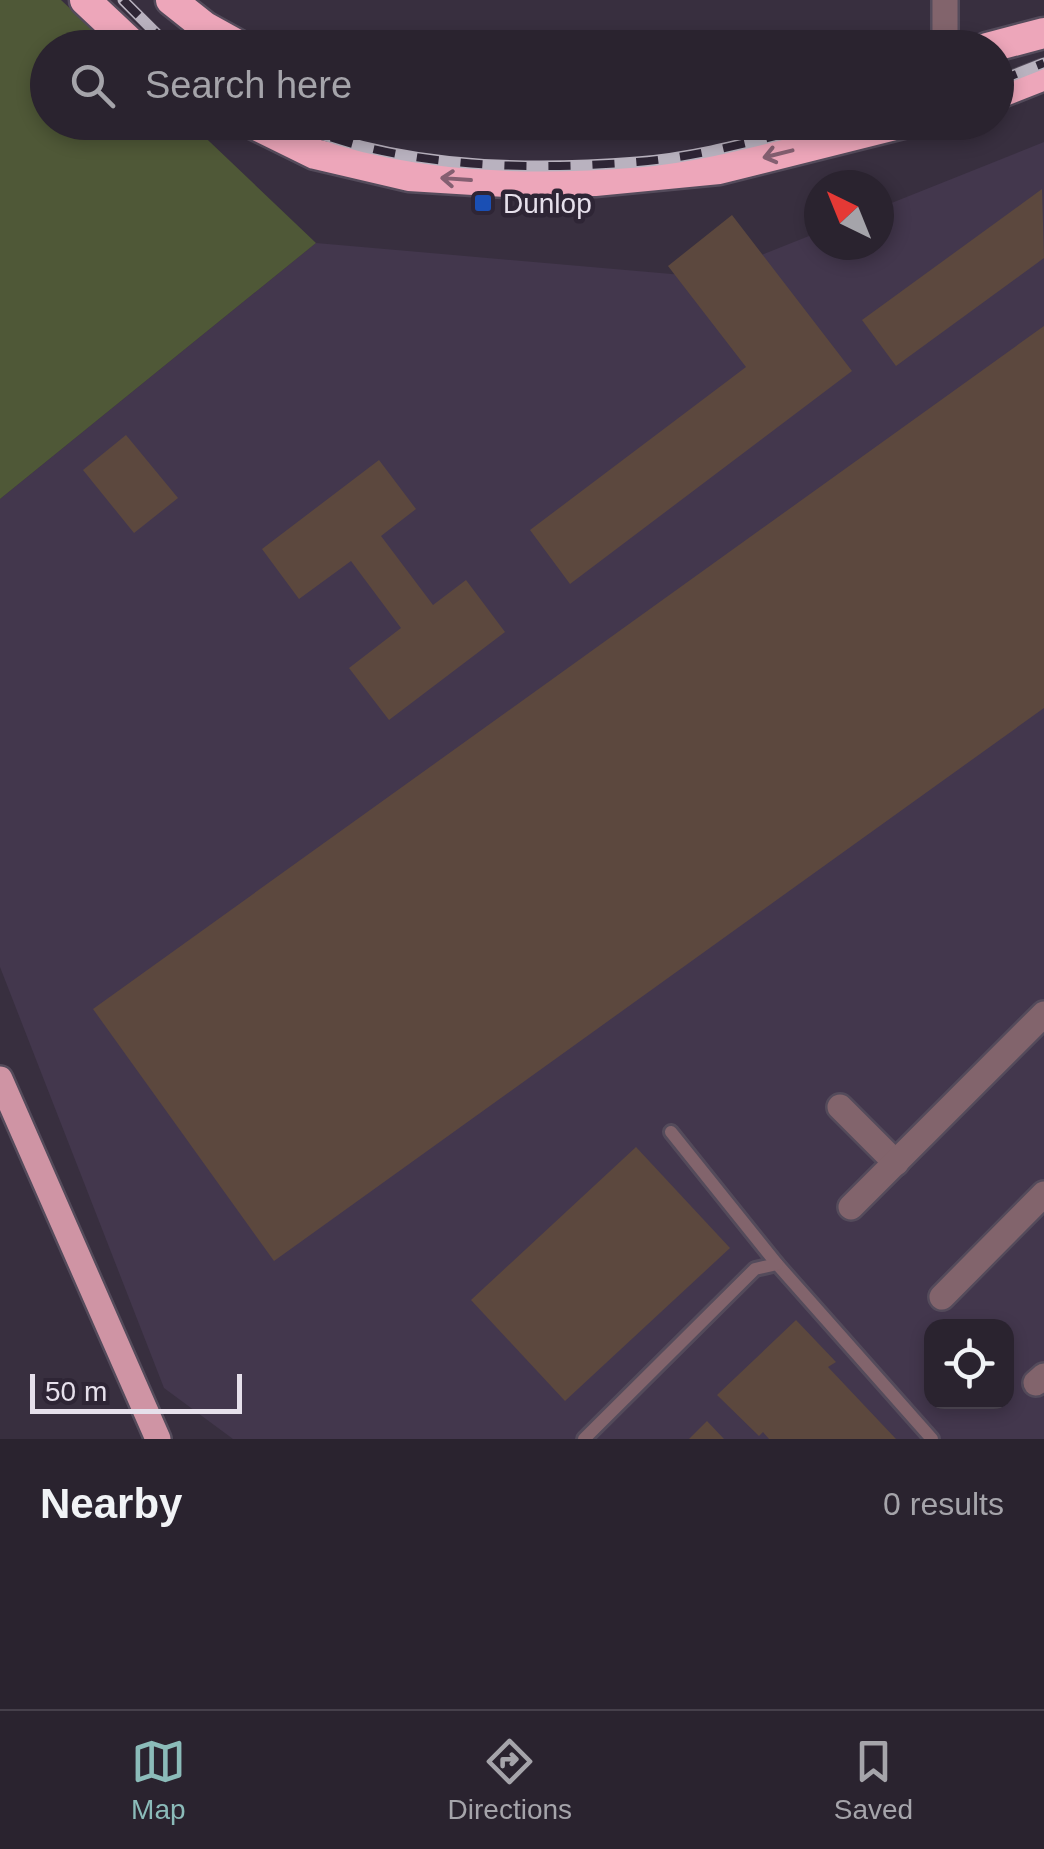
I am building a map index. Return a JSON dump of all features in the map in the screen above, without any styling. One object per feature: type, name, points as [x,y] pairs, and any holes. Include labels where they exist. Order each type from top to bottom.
[{"type":"highway","points":[[171,0],[212,30]]},
{"type":"highway","points":[[95,3],[120,30]]},
{"type":"highway","points":[[1014,41],[1044,33]]},
{"type":"highway","points":[[1014,87],[1044,75]]},
{"type":"highway","points":[[287,140],[316,154],[409,176],[524,182],[595,181],[719,169],[835,140]]},
{"type":"main road","points":[[0,1079],[158,1439]]},
{"type":"street","points":[[944,0],[945,30]]},
{"type":"street","points":[[852,1207],[1044,1014]]},
{"type":"street","points":[[840,1107],[896,1163]]},
{"type":"street","points":[[942,1297],[1044,1194]]},
{"type":"lane","points":[[671,1132],[777,1264],[932,1439]]},
{"type":"lane","points":[[584,1439],[755,1269],[777,1264]]},
{"type":"shaded area","points":[[1044,142],[1044,1439],[233,1439],[164,1388],[0,967],[0,499],[316,243],[706,277],[804,238],[804,260],[894,260],[894,202]]},
{"type":"green space","points":[[0,0],[61,0],[93,30],[30,30],[30,140],[208,140],[316,243],[0,499]]},
{"type":"building","points":[[1042,189],[1044,258],[896,366],[862,320]]},
{"type":"building","points":[[732,215],[852,371],[570,584],[530,530],[746,367],[668,266]]},
{"type":"building","points":[[1044,326],[1044,708],[274,1261],[93,1009]]},
{"type":"building","points":[[126,435],[178,498],[134,533],[83,470]]},
{"type":"building","points":[[379,460],[416,509],[381,536],[433,605],[466,580],[505,632],[389,720],[349,668],[401,628],[351,561],[299,599],[262,549]]},
{"type":"building","points":[[636,1147],[730,1248],[565,1401],[471,1300]]},
{"type":"building","points":[[796,1320],[836,1362],[828,1367],[896,1439],[769,1439],[763,1432],[759,1436],[717,1395]]},
{"type":"building","points":[[707,1421],[724,1439],[689,1439]]},
{"type":"railway","points":[[123,0],[153,30]]},
{"type":"railway","points":[[1014,75],[1044,63]]},
{"type":"railway","points":[[341,140],[461,163],[550,166],[686,156],[759,140]]},
{"type":"place","name":"Dunlop","points":[[483,203]]}]
